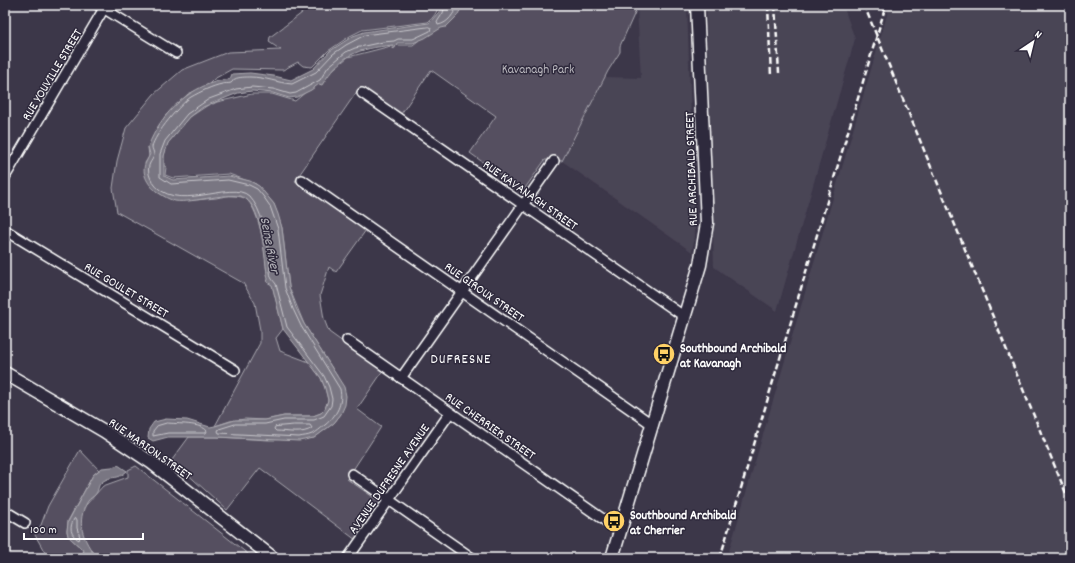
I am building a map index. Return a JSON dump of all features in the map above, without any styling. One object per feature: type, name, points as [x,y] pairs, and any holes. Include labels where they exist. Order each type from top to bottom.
[{"type":"main road","name":"RUE ARCHIBALD STREET","points":[[612,558],[700,265],[707,223],[697,5]]},
{"type":"main road","name":"RUE MARION STREET","points":[[5,373],[104,431],[152,463],[274,558]]},
{"type":"street","points":[[103,6],[176,53]]},
{"type":"street","name":"RUE YOUVILLE STREET","points":[[5,177],[103,6]]},
{"type":"street","name":"RUE KAVANAGH STREET","points":[[362,93],[685,317]]},
{"type":"street","points":[[400,378],[554,161]]},
{"type":"street","name":"RUE GIROUX STREET","points":[[302,180],[653,424]]},
{"type":"street","name":"RUE GOULET STREET","points":[[5,230],[235,370]]},
{"type":"street","name":"RUE CHERRIER STREET","points":[[347,340],[620,531]]},
{"type":"street","name":"AVENUE DUFRESNE AVENUE","points":[[348,558],[450,413]]},
{"type":"street","points":[[352,474],[472,558]]},
{"type":"street","points":[[5,511],[25,523]]},
{"type":"shaded area","points":[[575,5],[687,5],[695,236],[692,252],[562,161],[605,77],[641,78],[637,8]]},
{"type":"shaded area","points":[[706,5],[843,5],[855,39],[777,311],[714,267]]},
{"type":"shaded area","points":[[890,5],[1070,5],[1070,558],[727,558]]},
{"type":"green space","points":[[304,5],[439,5],[435,14],[428,22],[362,30],[350,36],[328,51],[312,67],[303,66],[298,62],[283,70],[232,69],[214,79],[207,86],[188,94],[166,115],[159,125],[148,147],[149,157],[145,163],[157,192],[164,196],[178,200],[200,200],[230,196],[237,196],[246,199],[257,217],[264,249],[267,274],[272,284],[283,329],[276,338],[280,351],[309,362],[321,378],[328,400],[325,409],[321,413],[313,416],[284,416],[265,420],[245,419],[230,421],[215,426],[260,343],[260,330],[255,303],[243,283],[117,212],[113,188],[117,161],[126,128],[154,94],[182,70],[228,52],[281,50],[269,42],[270,37],[302,13]]},
{"type":"green space","name":"Kavanagh Park","points":[[462,5],[574,5],[637,8],[620,46],[620,52],[608,71],[562,161],[545,160],[523,191],[470,153],[496,116],[431,70],[401,114],[360,87],[295,181],[366,230],[336,272],[329,267],[320,295],[324,319],[329,332],[383,371],[357,409],[381,427],[347,479],[379,501],[380,507],[356,540],[260,468],[227,510],[172,460],[189,437],[269,440],[314,438],[334,423],[341,414],[337,376],[304,324],[289,287],[282,228],[274,204],[256,184],[229,174],[173,178],[165,175],[166,167],[163,165],[164,155],[168,143],[190,117],[211,103],[213,104],[252,94],[272,94],[295,101],[348,57],[395,45],[413,45]]},
{"type":"green space","points":[[80,450],[99,470],[93,475],[68,521],[67,531],[68,536],[82,549],[87,558],[48,558],[35,535],[41,525],[48,506]]},
{"type":"green space","points":[[136,466],[253,558],[94,558],[84,544],[77,515],[103,486],[128,477],[128,470]]},
{"type":"water","name":"Seine River","points":[[441,5],[463,5],[457,16],[446,27],[441,28],[425,38],[413,43],[397,43],[395,48],[392,49],[393,45],[360,51],[351,55],[336,66],[322,85],[319,84],[297,97],[289,98],[273,93],[252,91],[238,93],[203,107],[190,117],[168,143],[164,156],[164,176],[173,180],[229,176],[250,181],[259,186],[274,204],[282,228],[289,287],[296,308],[304,324],[344,387],[346,396],[345,405],[341,414],[334,423],[314,438],[299,441],[217,437],[168,437],[153,441],[148,438],[149,429],[154,422],[166,419],[187,420],[210,427],[235,420],[265,420],[284,416],[313,416],[321,413],[325,409],[328,400],[321,378],[283,329],[272,285],[267,282],[268,279],[262,236],[256,213],[251,204],[245,198],[239,196],[222,196],[191,201],[175,201],[155,190],[146,179],[144,166],[150,154],[148,147],[161,122],[180,101],[203,86],[230,79],[232,74],[250,73],[291,80],[313,69],[330,51],[353,36],[364,32],[429,23],[439,12]]},
{"type":"water","points":[[118,465],[127,471],[118,477],[102,482],[99,485],[95,495],[89,500],[84,509],[81,524],[82,531],[97,558],[87,558],[82,549],[68,536],[68,522],[93,475],[102,468]]},
{"type":"railway","points":[[768,5],[771,77]]},
{"type":"railway","points":[[775,5],[779,73]]},
{"type":"railway","points":[[864,5],[1070,503]]},
{"type":"railway","points":[[720,558],[886,5]]},
{"type":"place","name":"Southbound Archibald at Kavanagh","points":[[664,354]]},
{"type":"place","name":"Southbound Archibald at Cherrier","points":[[614,521]]},
{"type":"district","name":"DUFRESNE","points":[[461,358]]}]
